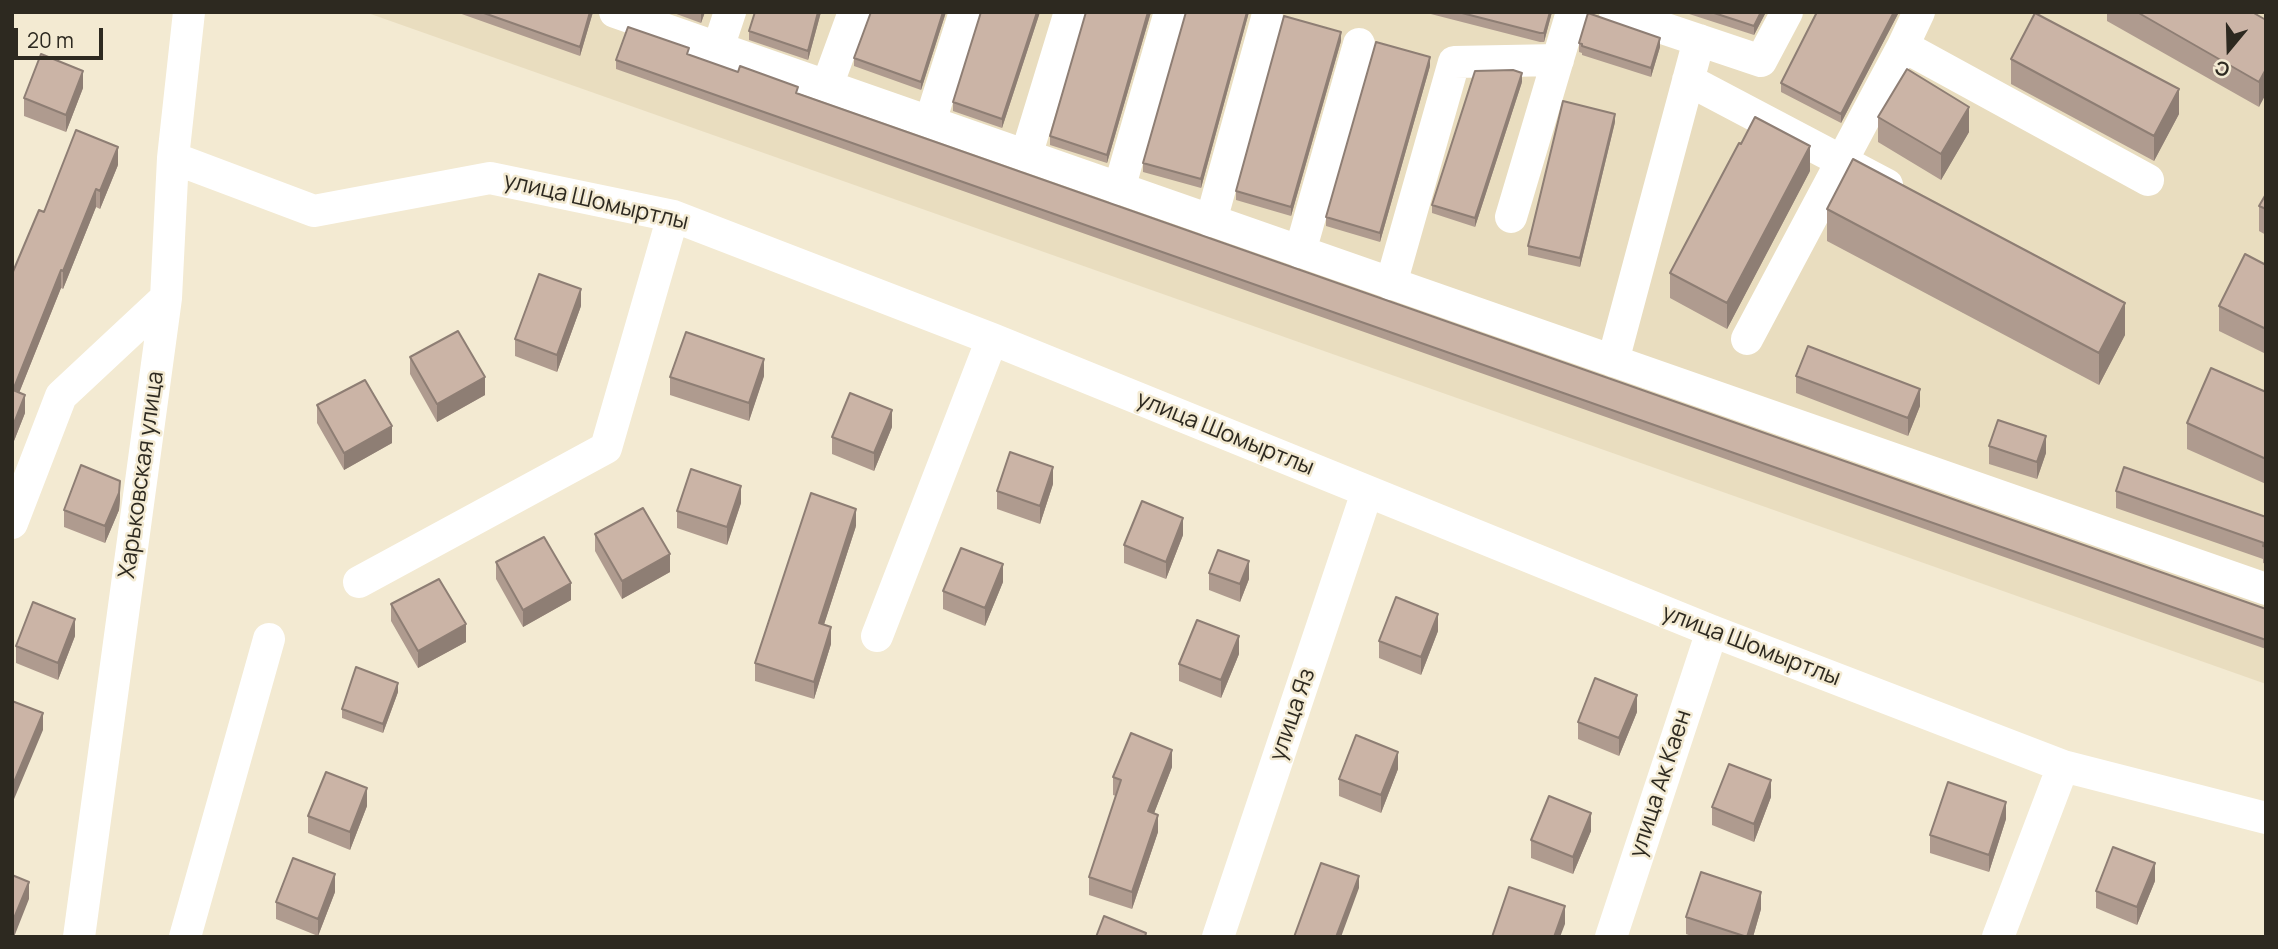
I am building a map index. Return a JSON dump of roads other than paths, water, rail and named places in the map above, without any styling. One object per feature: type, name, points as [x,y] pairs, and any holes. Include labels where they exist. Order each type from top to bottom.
[{"type":"street","name":"Харьковская улица","points":[[79,937],[166,298],[173,158],[189,12]]},
{"type":"street","points":[[615,12],[2266,589]]},
{"type":"street","points":[[718,48],[730,12]]},
{"type":"street","points":[[827,86],[854,12]]},
{"type":"street","points":[[930,122],[965,12]]},
{"type":"street","points":[[1026,156],[1070,12]]},
{"type":"street","points":[[1119,189],[1170,12]]},
{"type":"street","points":[[1511,217],[1572,12]]},
{"type":"street","points":[[1615,12],[1761,61],[1787,12]]},
{"type":"street","points":[[1747,339],[1919,12]]},
{"type":"street","points":[[1211,221],[1267,18]]},
{"type":"street","points":[[1613,361],[1699,40]]},
{"type":"street","points":[[1300,252],[1359,44]]},
{"type":"street","points":[[1903,46],[2148,180]]},
{"type":"street","points":[[1391,284],[1454,62],[1558,60]]},
{"type":"street","points":[[1688,80],[1914,199]]},
{"type":"street","name":"улица Шомыртлы","points":[[173,158],[314,211],[490,178],[673,216],[992,339],[1712,631],[2063,766],[2266,818]]},
{"type":"street","points":[[359,582],[606,448],[673,216]]},
{"type":"street","points":[[12,523],[61,396],[166,298]]},
{"type":"street","points":[[877,636],[992,339]]},
{"type":"street","name":"улица Яз","points":[[1218,937],[1367,492]]},
{"type":"street","name":"улица Ак Каен","points":[[1611,937],[1712,631]]},
{"type":"street","points":[[185,937],[269,639]]},
{"type":"street","points":[[1998,937],[2063,766]]}]
